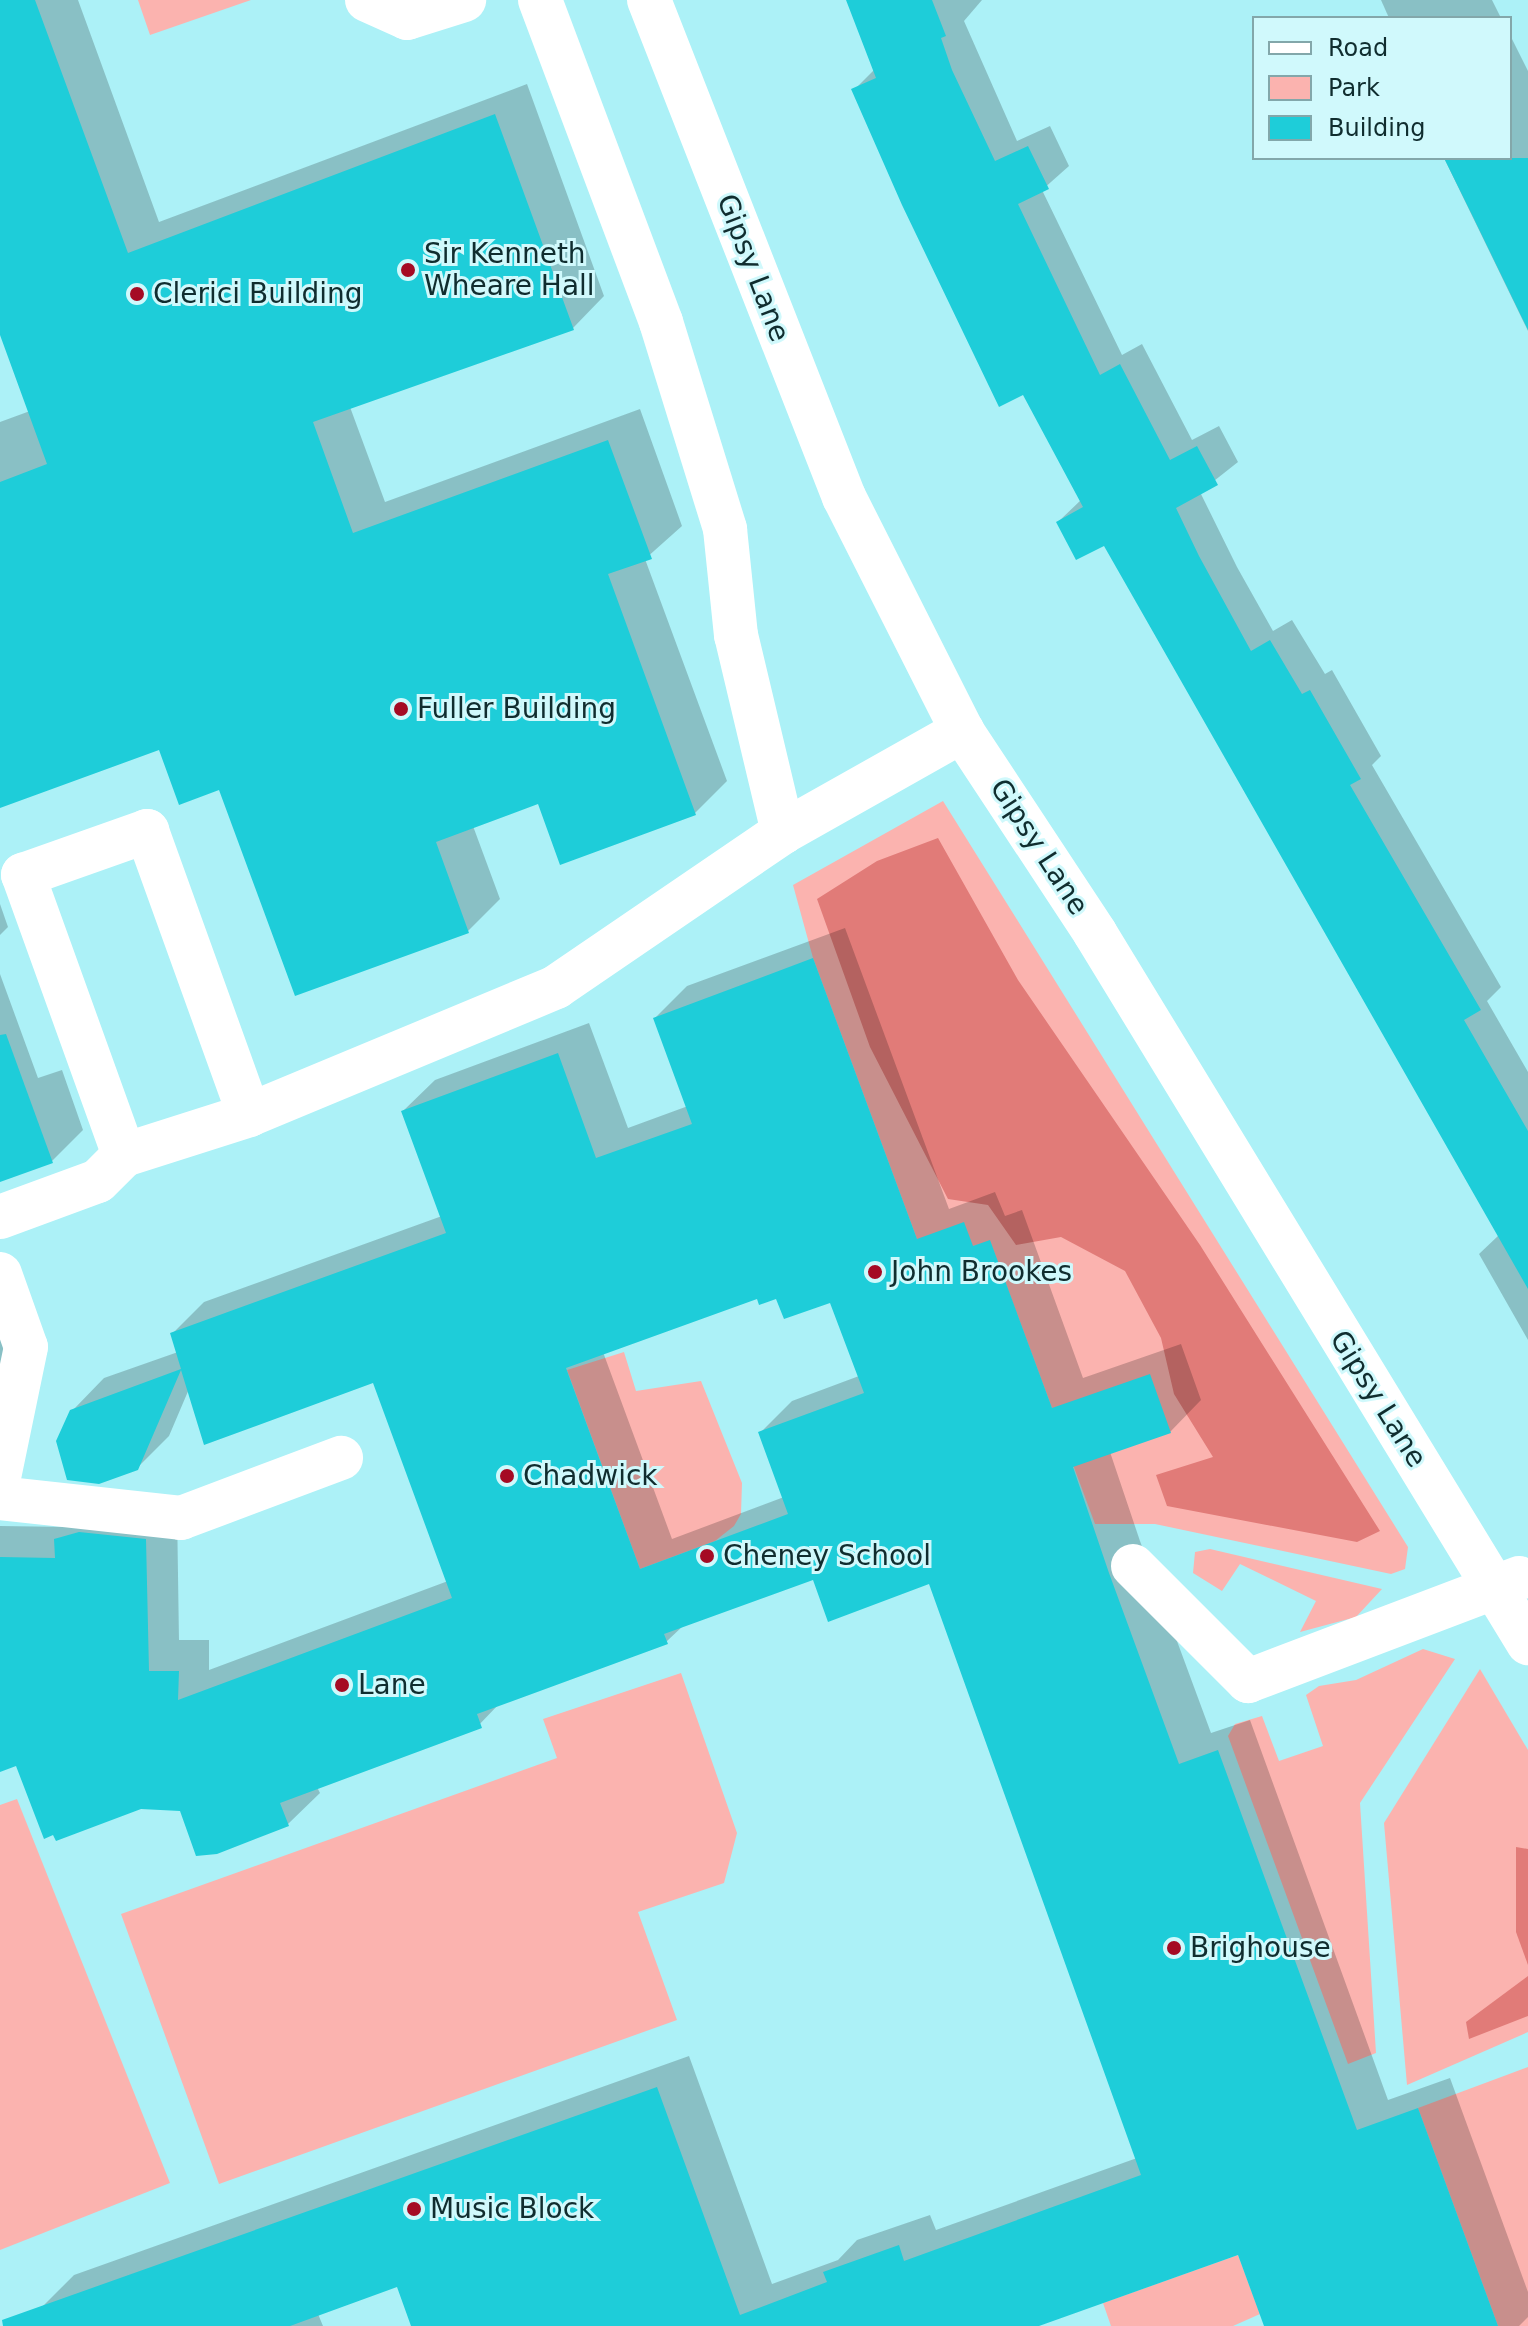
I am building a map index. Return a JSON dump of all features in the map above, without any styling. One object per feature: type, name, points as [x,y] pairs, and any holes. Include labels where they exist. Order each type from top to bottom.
[{"type":"street","points":[[367,0],[407,18],[464,0]]},
{"type":"street","points":[[540,0],[661,322],[725,529],[736,635],[783,832]]},
{"type":"street","name":"Gipsy Lane","points":[[649,0],[844,497],[962,731],[1095,933],[1507,1583],[1528,1643]]},
{"type":"street","points":[[0,1217],[98,1181],[124,1155],[249,1115],[556,987],[783,832],[962,731]]},
{"type":"street","points":[[124,1155],[23,875],[147,831],[249,1115]]},
{"type":"street","points":[[0,1274],[26,1347],[0,1473]]},
{"type":"street","points":[[0,1498],[181,1518],[341,1458]]},
{"type":"street","points":[[1133,1566],[1248,1681],[1507,1583]]},
{"type":"green space","points":[[138,0],[251,0],[150,35]]},
{"type":"green space","points":[[943,801],[1408,1547],[1405,1569],[1391,1574],[1155,1524],[1095,1524],[990,1241],[973,1246],[917,1239],[813,958],[793,885]]},
{"type":"green space","points":[[624,1352],[636,1391],[701,1381],[742,1483],[741,1514],[734,1526],[715,1541],[640,1569],[567,1370]]},
{"type":"green space","points":[[1210,1549],[1382,1589],[1356,1617],[1300,1632],[1316,1601],[1240,1564],[1222,1591],[1193,1573],[1195,1552]]},
{"type":"green space","points":[[1423,1649],[1455,1659],[1360,1803],[1376,2053],[1348,2064],[1228,1736],[1235,1724],[1262,1716],[1279,1761],[1323,1746],[1306,1695],[1319,1686],[1356,1680]]},
{"type":"green space","points":[[1480,1669],[1528,1750],[1528,2032],[1407,2085],[1384,1823]]},
{"type":"green space","points":[[681,1673],[737,1833],[724,1883],[638,1912],[677,2020],[219,2184],[121,1914],[557,1758],[543,1719]]},
{"type":"green space","points":[[17,1799],[170,2183],[0,2250],[0,1805]]},
{"type":"green space","points":[[1528,2067],[1528,2326],[1498,2326],[1418,2108]]},
{"type":"green space","points":[[1238,2255],[1260,2314],[1233,2326],[1111,2326],[1103,2303]]},
{"type":"shaded area","points":[[938,838],[1018,980],[1200,1245],[1380,1531],[1357,1542],[1167,1506],[1156,1475],[1213,1457],[1174,1394],[1161,1338],[1125,1271],[1061,1237],[1016,1245],[988,1205],[948,1199],[870,1047],[817,899],[877,861]]},
{"type":"shaded area","points":[[1516,1847],[1528,1849],[1528,1965],[1516,1932]]},
{"type":"shaded area","points":[[1528,1976],[1528,2016],[1469,2039],[1466,2022]]},
{"type":"building","points":[[0,0],[35,0],[128,253],[495,114],[574,330],[313,422],[353,533],[608,440],[652,559],[608,574],[696,815],[560,865],[538,804],[436,842],[469,933],[295,996],[219,790],[179,805],[159,750],[0,808],[0,482],[47,464],[0,335]]},
{"type":"building","points":[[846,0],[932,0],[946,36],[941,38],[952,70],[995,161],[1028,146],[1049,189],[1018,204],[1100,375],[1120,364],[1170,460],[1197,446],[1218,485],[1176,508],[1199,556],[1251,651],[1270,640],[1302,694],[1310,690],[1361,779],[1350,785],[1481,1010],[1464,1020],[1528,1131],[1528,1289],[1104,546],[1076,560],[1056,522],[1083,507],[1023,395],[999,407],[902,205],[851,89],[876,78]]},
{"type":"building","points":[[1528,158],[1528,330],[1445,160]]},
{"type":"building","points":[[813,958],[917,1239],[964,1222],[973,1246],[990,1240],[1052,1408],[1150,1374],[1171,1433],[1073,1467],[1109,1573],[1179,1764],[1218,1750],[1357,2130],[1418,2108],[1498,2326],[1264,2326],[1238,2255],[1039,2326],[411,2326],[397,2287],[290,2326],[3,2326],[2,2320],[657,2087],[740,2315],[827,2282],[823,2272],[899,2245],[904,2261],[1141,2175],[929,1584],[828,1622],[813,1580],[664,1634],[668,1644],[477,1714],[482,1728],[280,1803],[289,1826],[217,1854],[196,1856],[180,1811],[141,1809],[56,1841],[53,1835],[44,1839],[16,1766],[0,1772],[0,1557],[55,1558],[54,1539],[79,1532],[146,1539],[149,1671],[179,1671],[178,1700],[452,1598],[373,1383],[204,1445],[181,1370],[138,1470],[99,1484],[67,1480],[56,1441],[70,1410],[181,1369],[170,1333],[446,1233],[401,1111],[558,1053],[596,1158],[692,1124],[653,1018]],"holes":[[[757,1299],[759,1305],[776,1299],[784,1319],[830,1303],[864,1393],[758,1432],[788,1514],[640,1569],[566,1368]]]},
{"type":"building","points":[[6,1034],[53,1163],[0,1182],[0,1035]]},
{"type":"place","name":"Sir Kenneth Wheare Hall","points":[[408,270]]},
{"type":"place","name":"Clerici Building","points":[[137,294]]},
{"type":"place","name":"Fuller Building","points":[[401,709]]},
{"type":"place","name":"John Brookes","points":[[875,1272]]},
{"type":"place","name":"Chadwick","points":[[507,1476]]},
{"type":"place","name":"Cheney School","points":[[707,1556]]},
{"type":"place","name":"Lane","points":[[342,1685]]},
{"type":"place","name":"Brighouse","points":[[1174,1948]]},
{"type":"place","name":"Music Block","points":[[414,2209]]}]
